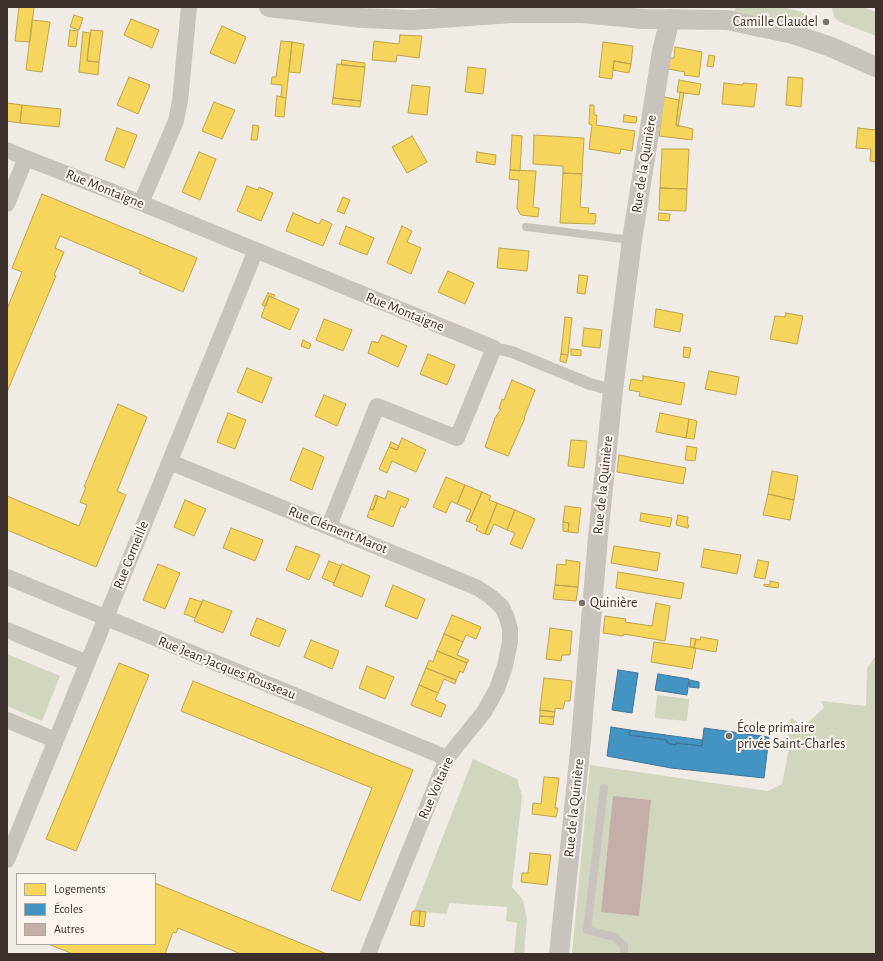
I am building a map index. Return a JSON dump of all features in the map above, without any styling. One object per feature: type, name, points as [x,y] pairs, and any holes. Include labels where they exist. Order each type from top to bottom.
[{"type":"street","points":[[141,203],[176,121],[180,100],[189,7]]},
{"type":"street","points":[[269,7],[362,18],[412,20],[514,10],[582,13],[644,19],[675,13],[727,20],[793,34],[832,47],[876,67]]},
{"type":"street","name":"Rue de la Quinière","points":[[559,954],[580,751],[598,537],[613,390],[632,240],[662,51],[675,13]]},
{"type":"street","name":"Rue Montaigne","points":[[7,150],[141,203],[494,348]]},
{"type":"street","points":[[7,204],[26,158]]},
{"type":"street","name":"Rue Corneille","points":[[7,860],[256,250]]},
{"type":"street","points":[[329,526],[377,406],[457,438],[494,348],[512,352],[590,384],[613,390]]},
{"type":"street","name":"Rue Clément Marot","points":[[170,462],[478,588],[502,607]]},
{"type":"street","name":"Rue Jean-Jacques Rousseau","points":[[7,577],[447,758]]},
{"type":"street","name":"Rue Voltaire","points":[[368,954],[447,758],[484,712],[490,703],[501,679],[508,655],[510,629],[502,607]]},
{"type":"street","points":[[7,630],[87,663]]},
{"type":"street","points":[[7,720],[55,740]]},
{"type":"lane","points":[[526,227],[632,240]]},
{"type":"lane","points":[[604,788],[587,930],[616,937],[624,946],[624,954]]},
{"type":"green space","points":[[736,7],[781,7],[791,9],[802,12],[806,16],[806,21],[797,25],[734,13]]},
{"type":"green space","points":[[832,7],[863,7],[876,12],[876,36],[840,22],[834,17]]},
{"type":"green space","points":[[7,654],[60,676],[42,721],[7,706]]},
{"type":"green space","points":[[876,655],[876,954],[572,954],[590,765],[768,791],[782,784],[790,742],[786,727],[792,718],[803,727],[824,708],[821,701],[866,706],[867,669]]},
{"type":"green space","points":[[657,695],[689,699],[687,721],[655,718]]},
{"type":"green space","points":[[473,759],[517,779],[522,796],[512,887],[523,900],[527,919],[524,954],[514,954],[517,923],[506,921],[507,907],[449,903],[447,914],[414,911]]},
{"type":"building: Logements","points":[[19,7],[34,7],[30,42],[15,41]]},
{"type":"building: Logements","points":[[74,15],[83,18],[79,30],[70,27]]},
{"type":"building: Logements","points":[[131,19],[159,30],[152,48],[124,35]]},
{"type":"building: Logements","points":[[32,20],[50,22],[42,72],[26,70]]},
{"type":"building: Logements","points":[[222,26],[246,37],[235,64],[210,53]]},
{"type":"building: Logements","points":[[70,30],[78,31],[76,47],[68,46]]},
{"type":"building: Logements","points":[[91,30],[103,31],[99,62],[87,61]]},
{"type":"building: Logements","points":[[83,32],[90,33],[87,61],[99,62],[98,75],[79,72]]},
{"type":"building: Logements","points":[[400,35],[422,36],[419,58],[397,55],[396,62],[372,60],[374,41],[399,44]]},
{"type":"building: Logements","points":[[281,41],[292,42],[286,98],[281,97],[282,85],[271,84],[272,77],[276,77]]},
{"type":"building: Logements","points":[[292,42],[304,44],[300,73],[289,72]]},
{"type":"building: Logements","points":[[603,42],[633,46],[631,64],[614,61],[612,79],[599,77]]},
{"type":"building: Logements","points":[[675,47],[702,52],[699,77],[684,75],[685,72],[668,69],[669,58],[674,58]]},
{"type":"building: Logements","points":[[709,55],[715,56],[713,67],[707,66]]},
{"type":"building: Logements","points":[[342,60],[365,63],[365,67],[341,65]]},
{"type":"building: Logements","points":[[614,61],[631,64],[629,73],[613,70]]},
{"type":"building: Logements","points":[[337,64],[365,67],[361,101],[333,98]]},
{"type":"building: Logements","points":[[468,67],[486,69],[483,94],[465,92]]},
{"type":"building: Logements","points":[[129,77],[150,85],[138,114],[117,105]]},
{"type":"building: Logements","points":[[788,77],[803,78],[801,107],[786,105]]},
{"type":"building: Logements","points":[[679,80],[701,84],[699,95],[677,92]]},
{"type":"building: Logements","points":[[724,83],[743,85],[743,83],[757,84],[754,107],[722,104]]},
{"type":"building: Logements","points":[[412,85],[430,87],[427,115],[408,113]]},
{"type":"building: Logements","points":[[680,92],[684,93],[678,127],[676,125]]},
{"type":"building: Logements","points":[[277,96],[286,98],[284,117],[275,116]]},
{"type":"building: Logements","points":[[664,97],[679,100],[676,125],[693,129],[692,140],[659,136]]},
{"type":"building: Logements","points":[[333,98],[361,101],[360,107],[332,104]]},
{"type":"building: Logements","points":[[214,102],[235,110],[222,139],[202,131]]},
{"type":"building: Logements","points":[[7,103],[22,105],[20,123],[7,121]]},
{"type":"building: Logements","points":[[22,105],[61,109],[59,127],[20,123]]},
{"type":"building: Logements","points":[[590,105],[594,105],[594,115],[597,115],[596,125],[635,131],[632,151],[621,149],[620,154],[589,149],[592,125],[589,124]]},
{"type":"building: Logements","points":[[624,115],[637,117],[636,123],[623,122]]},
{"type":"building: Logements","points":[[253,125],[259,126],[257,140],[251,140]]},
{"type":"building: Logements","points":[[117,128],[137,135],[124,168],[105,160]]},
{"type":"building: Logements","points":[[858,128],[876,130],[876,162],[870,161],[871,149],[856,148]]},
{"type":"building: Logements","points":[[512,135],[522,136],[520,171],[510,170]]},
{"type":"building: Logements","points":[[534,135],[584,138],[582,174],[563,173],[563,166],[533,164]]},
{"type":"building: Logements","points":[[412,136],[427,162],[407,173],[392,147]]},
{"type":"building: Logements","points":[[662,149],[689,149],[687,189],[660,188]]},
{"type":"building: Logements","points":[[199,152],[216,159],[200,200],[182,192]]},
{"type":"building: Logements","points":[[477,152],[496,155],[495,165],[476,162]]},
{"type":"building: Logements","points":[[510,170],[536,171],[533,207],[539,208],[538,217],[521,215],[519,212],[517,208],[519,180],[509,179]]},
{"type":"building: Logements","points":[[563,173],[582,174],[580,207],[589,208],[588,213],[596,214],[595,224],[560,223]]},
{"type":"building: Logements","points":[[247,186],[258,190],[259,187],[273,193],[261,221],[237,211]]},
{"type":"building: Logements","points":[[660,188],[687,189],[686,211],[659,210]]},
{"type":"building: Logements","points":[[42,194],[197,258],[183,292],[139,273],[141,270],[60,236],[55,248],[64,252],[54,275],[56,276],[7,392],[7,309],[22,272],[12,268]]},
{"type":"building: Logements","points":[[343,197],[350,200],[344,214],[337,211]]},
{"type":"building: Logements","points":[[293,213],[319,224],[322,219],[332,224],[323,246],[286,231]]},
{"type":"building: Logements","points":[[659,213],[670,214],[669,221],[658,220]]},
{"type":"building: Logements","points":[[346,226],[374,238],[367,255],[339,244]]},
{"type":"building: Logements","points":[[402,226],[412,231],[407,242],[421,248],[411,274],[387,263]]},
{"type":"building: Logements","points":[[499,248],[529,251],[527,271],[497,268]]},
{"type":"building: Logements","points":[[448,271],[474,283],[465,304],[438,292]]},
{"type":"building: Logements","points":[[579,275],[588,276],[585,294],[577,293]]},
{"type":"building: Logements","points":[[268,293],[275,295],[273,298],[269,296],[266,306],[262,305]]},
{"type":"building: Logements","points":[[269,296],[299,309],[290,330],[261,317]]},
{"type":"building: Logements","points":[[656,309],[683,314],[680,332],[654,327]]},
{"type":"building: Logements","points":[[786,313],[803,316],[797,344],[770,339],[775,316],[785,317]]},
{"type":"building: Logements","points":[[565,317],[572,318],[568,355],[561,354]]},
{"type":"building: Logements","points":[[324,319],[352,330],[343,351],[316,340]]},
{"type":"building: Logements","points":[[584,328],[602,330],[600,348],[582,346]]},
{"type":"building: Logements","points":[[382,335],[407,346],[398,367],[368,353],[372,341],[378,343]]},
{"type":"building: Logements","points":[[303,340],[311,344],[309,349],[301,346]]},
{"type":"building: Logements","points":[[684,347],[691,348],[689,358],[683,357]]},
{"type":"building: Logements","points":[[571,349],[581,350],[581,356],[571,355]]},
{"type":"building: Logements","points":[[428,354],[455,365],[447,385],[420,374]]},
{"type":"building: Logements","points":[[561,354],[568,355],[566,363],[560,361]]},
{"type":"building: Logements","points":[[247,368],[272,378],[262,403],[237,392]]},
{"type":"building: Logements","points":[[709,371],[739,377],[736,395],[705,389]]},
{"type":"building: Logements","points":[[643,376],[685,383],[681,405],[639,396],[640,392],[629,390],[631,379],[643,381]]},
{"type":"building: Logements","points":[[512,380],[535,390],[525,418],[508,456],[485,447],[495,418],[501,409],[499,409],[502,399],[504,400]]},
{"type":"building: Logements","points":[[324,395],[346,404],[337,426],[315,416]]},
{"type":"building: Logements","points":[[118,404],[147,417],[117,491],[126,495],[96,567],[7,530],[7,496],[79,526],[87,505],[80,502],[86,487],[84,487]]},
{"type":"building: Logements","points":[[228,413],[246,420],[235,449],[217,442]]},
{"type":"building: Logements","points":[[660,413],[689,419],[686,438],[656,432]]},
{"type":"building: Logements","points":[[689,419],[697,421],[694,439],[686,438]]},
{"type":"building: Logements","points":[[402,438],[426,450],[416,472],[392,461],[387,473],[379,469],[389,447],[397,450]]},
{"type":"building: Logements","points":[[571,440],[587,441],[584,468],[568,466]]},
{"type":"building: Logements","points":[[391,442],[399,446],[397,450],[389,447]]},
{"type":"building: Logements","points":[[687,446],[697,448],[695,461],[685,460]]},
{"type":"building: Logements","points":[[303,448],[324,457],[312,490],[290,480]]},
{"type":"building: Logements","points":[[619,455],[686,468],[683,484],[617,472]]},
{"type":"building: Logements","points":[[772,471],[798,476],[794,500],[768,494]]},
{"type":"building: Logements","points":[[446,477],[465,485],[457,504],[451,501],[446,513],[433,507]]},
{"type":"building: Logements","points":[[465,485],[482,492],[469,522],[466,521],[471,510],[457,504]]},
{"type":"building: Logements","points":[[388,491],[409,499],[405,508],[401,506],[393,527],[367,517],[370,509],[373,510],[378,496],[385,499]]},
{"type":"building: Logements","points":[[482,492],[491,496],[489,500],[497,503],[485,534],[476,530],[478,526],[469,522]]},
{"type":"building: Logements","points":[[768,494],[794,500],[790,520],[763,515]]},
{"type":"building: Logements","points":[[375,495],[378,496],[373,510],[370,509]]},
{"type":"building: Logements","points":[[185,500],[206,509],[194,536],[174,527]]},
{"type":"building: Logements","points":[[497,503],[515,510],[507,530],[494,524],[489,535],[485,534]]},
{"type":"building: Logements","points":[[565,506],[581,508],[578,533],[568,532],[569,523],[563,522]]},
{"type":"building: Logements","points":[[515,510],[535,519],[522,549],[510,544],[515,533],[507,530]]},
{"type":"building: Logements","points":[[641,513],[672,518],[670,527],[640,521]]},
{"type":"building: Logements","points":[[678,515],[688,517],[688,528],[676,525]]},
{"type":"building: Logements","points":[[563,522],[569,523],[568,532],[563,531]]},
{"type":"building: Logements","points":[[231,528],[263,540],[255,561],[223,548]]},
{"type":"building: Logements","points":[[296,546],[320,555],[309,580],[286,570]]},
{"type":"building: Logements","points":[[614,546],[660,553],[657,571],[611,563]]},
{"type":"building: Logements","points":[[704,549],[741,555],[737,574],[701,567]]},
{"type":"building: Logements","points":[[566,560],[580,562],[578,587],[555,585],[557,564],[566,565]]},
{"type":"building: Logements","points":[[758,560],[769,562],[765,579],[754,577]]},
{"type":"building: Logements","points":[[329,561],[341,566],[334,583],[322,578]]},
{"type":"building: Logements","points":[[158,564],[180,573],[165,609],[143,600]]},
{"type":"building: Logements","points":[[342,564],[370,576],[362,597],[333,585]]},
{"type":"building: Logements","points":[[618,572],[684,583],[681,599],[616,588]]},
{"type":"building: Logements","points":[[770,581],[779,583],[778,588],[764,586],[764,584],[770,585]]},
{"type":"building: Logements","points":[[393,585],[425,599],[417,619],[385,606]]},
{"type":"building: Logements","points":[[555,585],[578,587],[576,601],[553,599]]},
{"type":"building: Logements","points":[[190,598],[202,602],[195,618],[184,614]]},
{"type":"building: Logements","points":[[203,600],[232,611],[223,633],[194,621]]},
{"type":"building: Logements","points":[[656,603],[670,606],[665,641],[624,634],[623,636],[603,633],[605,616],[626,619],[625,622],[652,626]]},
{"type":"building: Logements","points":[[452,615],[481,627],[476,639],[466,635],[463,642],[444,634]]},
{"type":"building: Logements","points":[[257,618],[286,630],[279,647],[250,635]]},
{"type":"building: Logements","points":[[550,628],[572,631],[570,655],[562,655],[561,661],[546,659]]},
{"type":"building: Logements","points":[[444,634],[463,642],[457,655],[469,660],[467,663],[437,651]]},
{"type":"building: Logements","points":[[701,637],[718,640],[716,652],[694,648],[696,639],[700,640]]},
{"type":"building: Logements","points":[[691,638],[696,639],[694,648],[690,647]]},
{"type":"building: Logements","points":[[311,640],[339,651],[332,669],[304,657]]},
{"type":"building: Logements","points":[[654,642],[696,648],[692,669],[651,662]]},
{"type":"building: Logements","points":[[437,651],[467,663],[463,673],[460,671],[456,680],[426,668],[429,660],[433,662]]},
{"type":"building: Logements","points":[[119,663],[149,675],[76,851],[46,839]]},
{"type":"building: Logements","points":[[367,666],[394,677],[385,699],[359,688]]},
{"type":"building: Logements","points":[[426,668],[456,680],[455,684],[444,679],[438,693],[419,685]]},
{"type":"building: Logements","points":[[544,678],[572,681],[570,701],[565,701],[563,709],[555,708],[555,712],[540,710]]},
{"type":"building: Logements","points":[[193,681],[413,770],[360,901],[331,890],[372,788],[181,711]]},
{"type":"building: Logements","points":[[419,685],[438,693],[435,700],[446,705],[441,717],[411,705]]},
{"type":"building: Logements","points":[[540,710],[555,712],[554,717],[540,716]]},
{"type":"building: Logements","points":[[540,716],[554,717],[553,725],[539,723]]},
{"type":"building: Logements","points":[[544,777],[559,778],[555,808],[558,808],[556,817],[532,814],[533,803],[541,804]]},
{"type":"building: Logements","points":[[530,853],[551,855],[547,885],[521,882],[522,873],[528,873]]},
{"type":"building: Logements","points":[[156,883],[327,954],[241,954],[178,928],[176,933],[173,932],[165,954],[73,954],[50,945],[156,945]]},
{"type":"building: Logements","points":[[420,911],[419,926],[410,925],[412,912]]},
{"type":"building: Logements","points":[[420,911],[426,912],[424,927],[419,926]]},
{"type":"building: Écoles","points":[[618,670],[638,673],[632,713],[612,710]]},
{"type":"building: Écoles","points":[[658,674],[689,679],[687,695],[655,690]]},
{"type":"building: Écoles","points":[[690,680],[699,682],[699,688],[689,687]]},
{"type":"building: Écoles","points":[[611,727],[630,730],[629,735],[667,740],[667,743],[676,745],[676,743],[702,746],[704,728],[769,737],[764,778],[671,768],[607,756]]},
{"type":"building: Écoles","points":[[630,730],[702,740],[702,746],[676,743],[676,745],[667,743],[667,740],[629,735]]},
{"type":"building: Autres","points":[[613,796],[651,800],[639,916],[601,912]]},
{"type":"place","name":"Camille Claudel","points":[[826,22]]},
{"type":"place","name":"Quinière","points":[[582,603]]},
{"type":"place","name":"École primaire privée Saint-Charles","points":[[729,736]]}]
